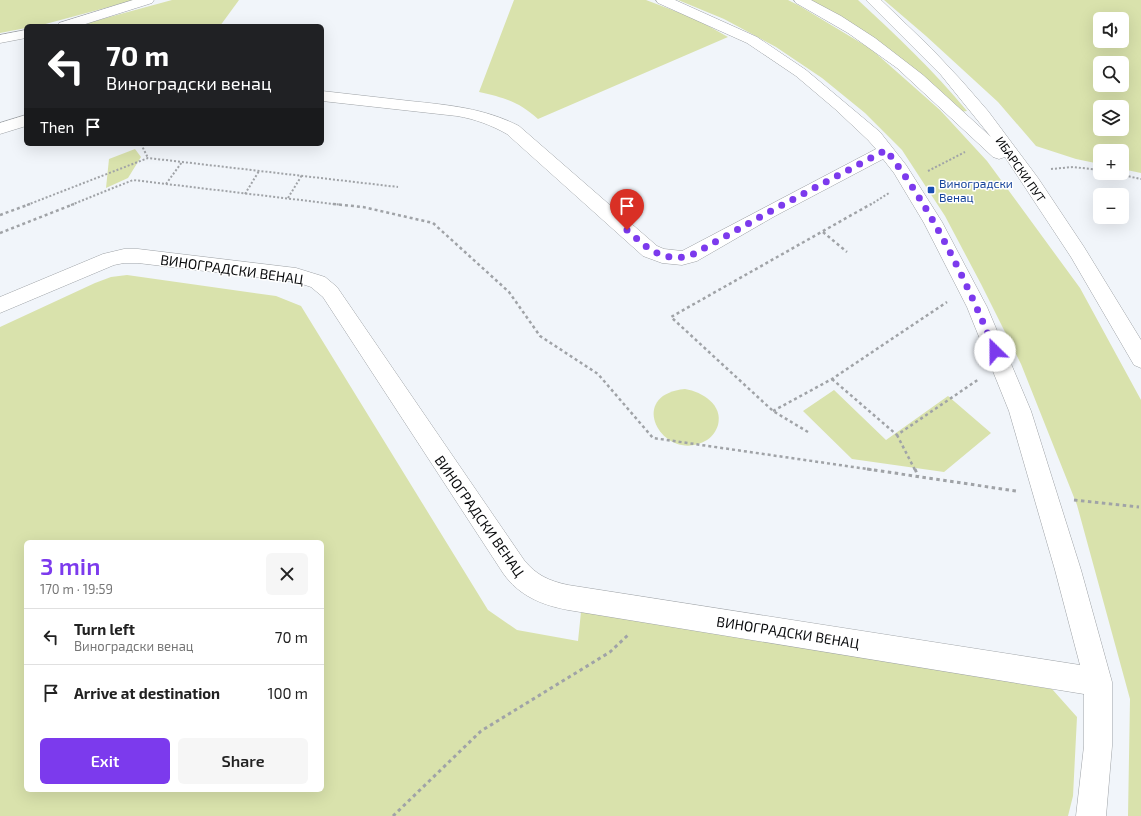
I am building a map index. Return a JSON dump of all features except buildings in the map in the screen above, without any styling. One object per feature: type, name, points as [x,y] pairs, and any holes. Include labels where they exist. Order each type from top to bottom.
[{"type":"street","points":[[70,24],[147,0]]},
{"type":"street","points":[[663,0],[752,40],[785,62],[842,106],[862,124],[886,150],[908,181],[933,222],[968,289],[1020,412],[1068,570],[1098,682],[1098,746],[1091,816]]},
{"type":"street","points":[[801,0],[841,22],[904,68],[931,90],[984,141],[1025,172]]},
{"type":"street","name":"ИБАРСКИ ПУТ","points":[[873,0],[955,82],[982,114],[1025,172],[1090,272],[1141,359]]},
{"type":"street","points":[[0,39],[24,34]]},
{"type":"street","points":[[324,96],[457,111],[491,118],[513,130],[650,250],[662,256],[682,258],[690,256],[886,150]]},
{"type":"street","points":[[0,129],[24,121]]},
{"type":"street","name":"ВИНОГРАДСКИ ВЕНАЦ","points":[[0,305],[110,259],[124,256],[138,256],[296,275],[318,282],[330,292],[393,388],[523,579],[531,586],[556,595],[1098,682]]},
{"type":"path","points":[[808,432],[773,411],[671,317],[823,232],[908,181],[984,141]]},
{"type":"path","points":[[142,146],[148,158]]},
{"type":"path","points":[[0,215],[148,158],[398,187]]},
{"type":"path","points":[[166,184],[182,162]]},
{"type":"path","points":[[1025,172],[1073,167],[1093,169]]},
{"type":"path","points":[[245,194],[259,171]]},
{"type":"path","points":[[288,198],[302,176]]},
{"type":"path","points":[[1129,176],[1141,179]]},
{"type":"path","points":[[0,233],[133,180],[363,207],[433,222],[509,292],[540,336],[598,374],[653,438],[1046,496],[1139,507]]},
{"type":"path","points":[[823,232],[847,252]]},
{"type":"path","points":[[773,411],[832,379],[968,289]]},
{"type":"path","points":[[897,435],[1001,364]]},
{"type":"path","points":[[832,379],[897,435],[918,476]]},
{"type":"path","points":[[393,816],[480,731],[610,652],[655,610]]},
{"type":"green space","points":[[0,0],[135,0],[45,24],[24,24],[24,28],[0,33]]},
{"type":"green space","points":[[172,0],[239,0],[221,24],[87,24]]},
{"type":"green space","points":[[514,0],[646,0],[696,19],[728,37],[538,119],[524,108],[511,101],[479,92]]},
{"type":"green space","points":[[678,0],[788,0],[871,49],[940,110],[987,161],[1080,288],[1141,400],[1141,816],[1128,816],[1130,699],[1077,505],[1021,364],[945,216],[902,150],[865,113],[822,78],[776,47],[724,19]]},
{"type":"green space","points":[[807,0],[858,0],[928,68],[967,111],[960,112]]},
{"type":"green space","points":[[884,0],[1141,0],[1141,173],[1129,170],[1129,144],[1093,144],[1093,163],[1076,159],[1036,146],[998,102]]},
{"type":"green space","points":[[135,149],[141,157],[128,178],[106,188],[109,159]]},
{"type":"green space","points":[[127,275],[276,296],[301,306],[488,610],[517,630],[578,641],[581,612],[666,623],[1052,689],[1077,717],[1073,796],[1068,816],[0,816],[0,327],[111,277]]},
{"type":"green space","points":[[685,389],[705,396],[715,406],[719,418],[718,425],[711,437],[691,446],[677,444],[665,437],[657,426],[654,415],[656,403],[666,394]]},
{"type":"green space","points":[[834,390],[886,440],[948,396],[991,433],[944,472],[852,459],[803,411]]},
{"type":"place","name":"Виноградски Венац","points":[[931,190]]},
{"type":"route","points":[[627,230],[650,250],[662,256],[682,258],[690,256],[886,150],[908,181],[933,222],[968,289],[995,351]]}]
